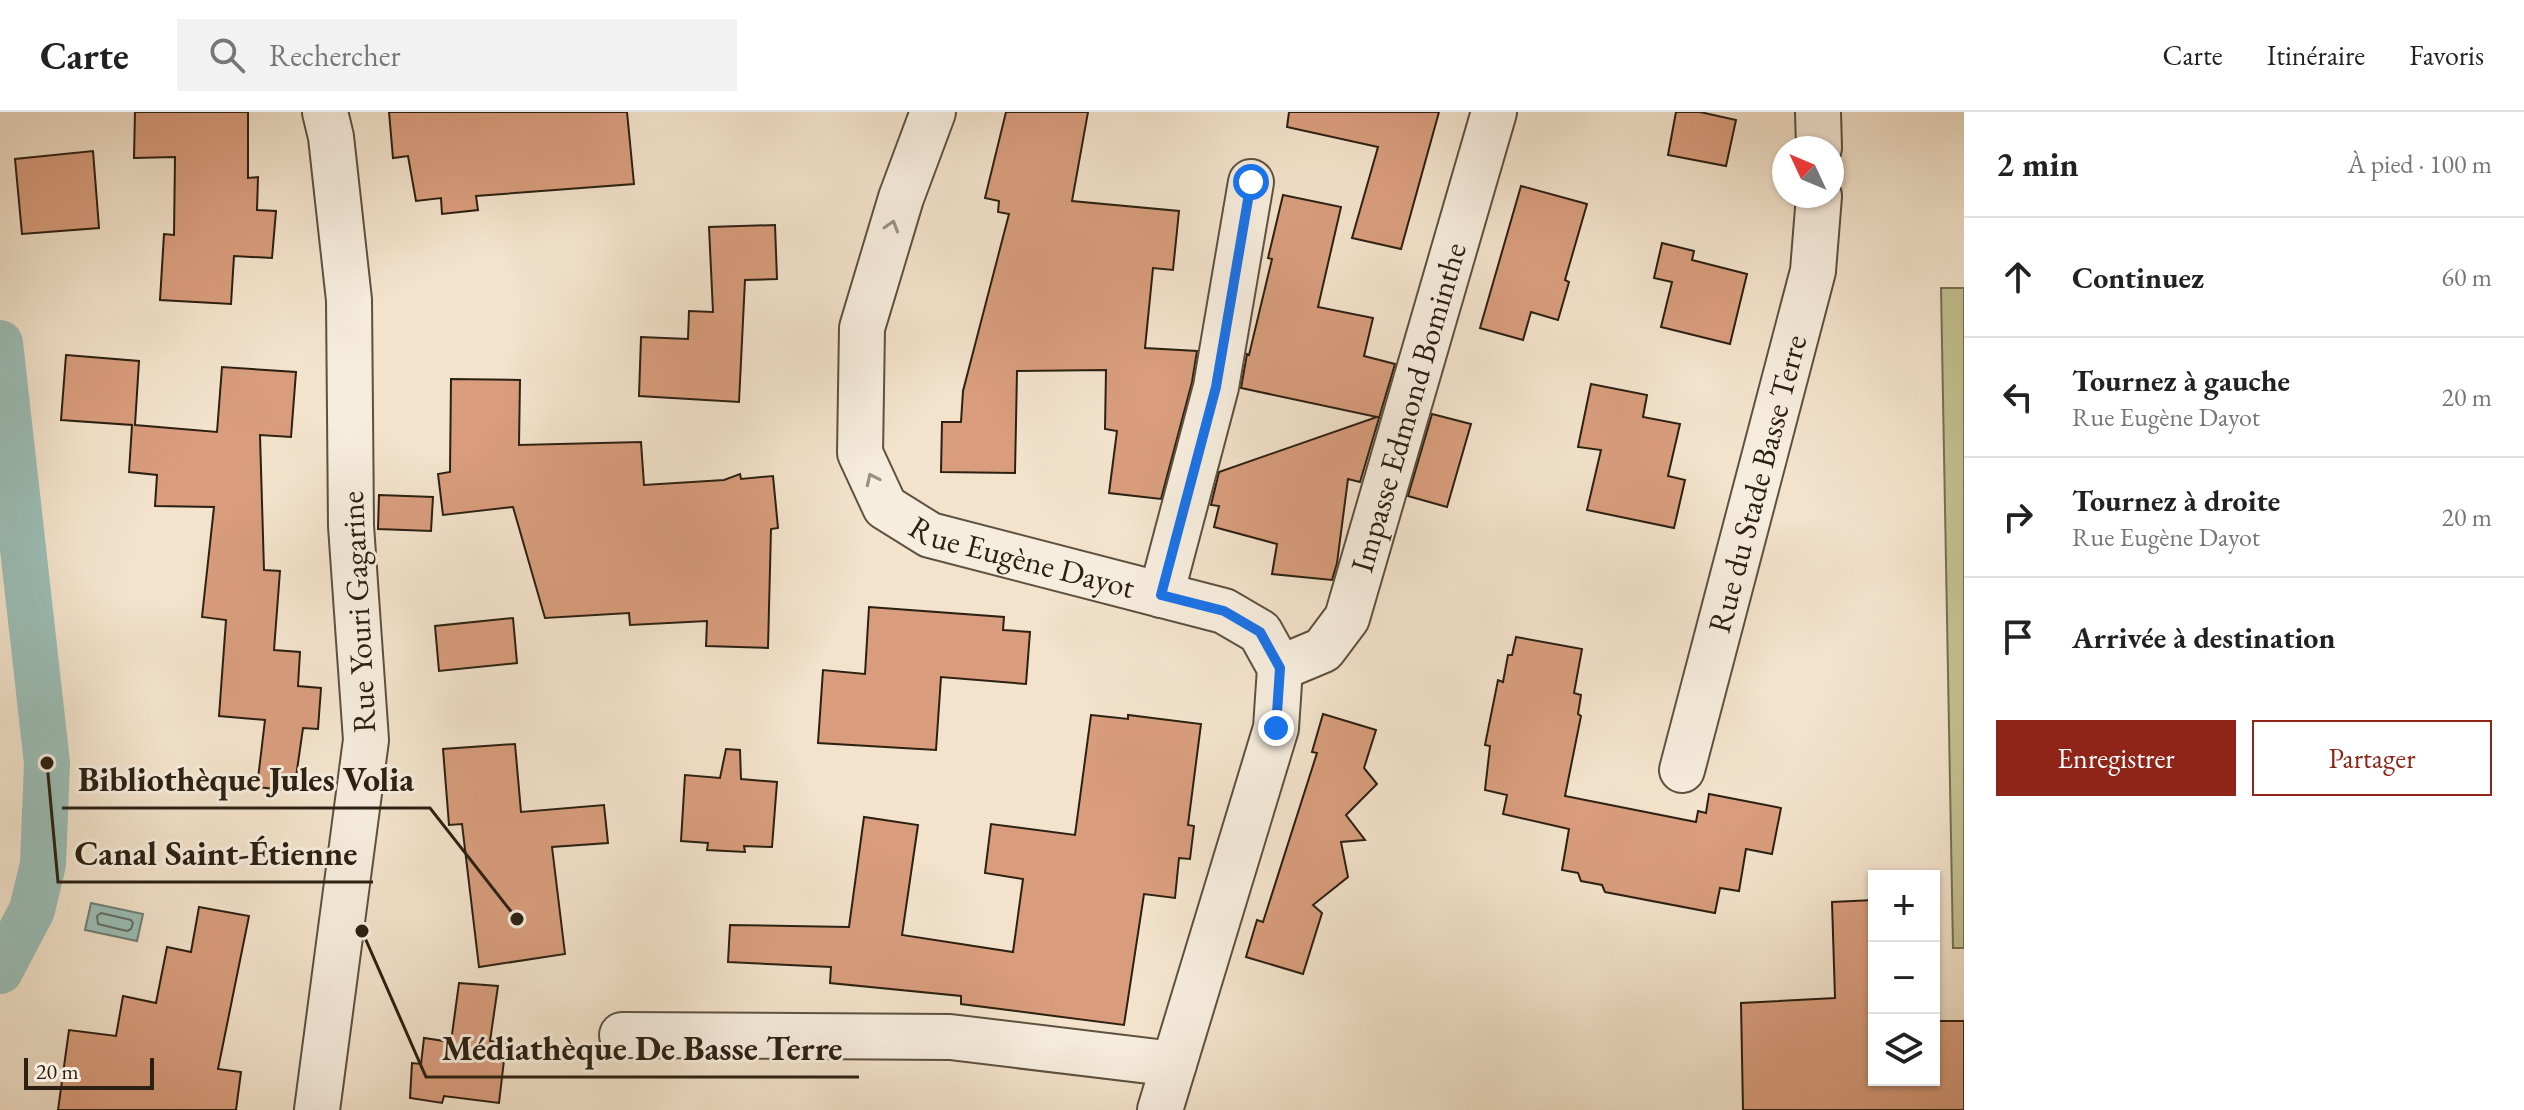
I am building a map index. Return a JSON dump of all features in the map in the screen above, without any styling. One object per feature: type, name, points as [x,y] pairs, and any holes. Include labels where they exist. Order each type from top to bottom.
[{"type":"street","name":"Rue Youri Gagarine","points":[[317,1110],[366,740],[351,526],[349,300],[331,137],[325,112]]},
{"type":"street","name":"Rue Eugène Dayot","points":[[933,112],[901,198],[862,328],[860,453],[885,507],[930,535],[1224,611],[1260,632],[1280,668]]},
{"type":"street","name":"Impasse Edmond Bominthe","points":[[1280,668],[1323,650],[1347,618],[1494,112]]},
{"type":"street","points":[[1818,112],[1819,136]]},
{"type":"street","points":[[1161,595],[1216,387],[1251,182]]},
{"type":"street","name":"Rue du Stade Basse Terre","points":[[1682,770],[1813,271],[1818,208]]},
{"type":"street","points":[[1160,1110],[1276,728],[1280,668]]},
{"type":"street","points":[[622,1035],[950,1037],[1174,1064]]},
{"type":"shaded area","points":[[1941,288],[1964,288],[1964,948],[1953,948]]},
{"type":"water","points":[[91,903],[143,914],[137,941],[85,930]]},
{"type":"building","points":[[135,112],[248,112],[248,178],[258,177],[257,210],[276,211],[272,258],[234,256],[231,304],[160,300],[164,234],[174,235],[175,157],[134,158]]},
{"type":"building","points":[[389,112],[627,112],[634,184],[476,196],[478,210],[442,214],[441,198],[416,201],[408,156],[393,158]]},
{"type":"building","points":[[1006,112],[1088,112],[1072,201],[1179,211],[1173,270],[1153,268],[1145,348],[1197,351],[1192,382],[1161,499],[1109,493],[1117,431],[1105,429],[1106,370],[1017,371],[1015,473],[941,472],[942,422],[961,422],[963,391],[1009,214],[998,212],[999,201],[985,198]]},
{"type":"building","points":[[1289,112],[1439,112],[1401,249],[1352,238],[1378,147],[1287,127]]},
{"type":"building","points":[[1676,112],[1700,112],[1736,120],[1726,166],[1668,155]]},
{"type":"building","points":[[93,151],[99,228],[22,234],[15,159]]},
{"type":"building","points":[[1521,186],[1587,204],[1565,280],[1569,282],[1558,320],[1531,312],[1523,340],[1480,328]]},
{"type":"building","points":[[1283,195],[1341,207],[1318,307],[1373,318],[1364,356],[1395,364],[1360,482],[1348,479],[1332,580],[1272,574],[1277,544],[1214,527],[1219,506],[1211,505],[1219,472],[1377,417],[1241,388],[1272,259],[1268,258]]},
{"type":"building","points":[[775,225],[777,279],[745,280],[739,402],[639,396],[641,337],[688,339],[689,311],[713,312],[709,227]]},
{"type":"building","points":[[1662,243],[1694,251],[1692,260],[1747,274],[1730,344],[1661,327],[1672,282],[1654,278]]},
{"type":"building","points":[[66,355],[139,361],[135,425],[217,432],[222,367],[296,372],[291,437],[260,435],[264,570],[280,571],[274,650],[300,652],[298,686],[321,688],[318,729],[303,728],[294,791],[257,787],[265,720],[219,716],[226,620],[202,617],[214,507],[155,506],[157,475],[129,472],[132,425],[61,420]]},
{"type":"building","points":[[451,379],[520,380],[519,445],[641,442],[644,485],[724,480],[740,474],[741,479],[773,476],[778,528],[771,529],[768,648],[706,646],[707,621],[630,625],[629,613],[545,618],[513,507],[443,515],[438,474],[450,472]]},
{"type":"building","points":[[1591,384],[1647,395],[1643,417],[1680,424],[1668,476],[1685,480],[1674,528],[1587,510],[1601,450],[1578,447]]},
{"type":"building","points":[[1432,414],[1471,424],[1447,507],[1408,496]]},
{"type":"building","points":[[379,495],[433,497],[431,531],[378,529]]},
{"type":"building","points":[[869,607],[1004,617],[1003,630],[1030,632],[1026,684],[941,677],[936,750],[818,743],[823,670],[865,674]]},
{"type":"building","points":[[513,618],[517,663],[439,671],[435,626]]},
{"type":"building","points":[[1516,637],[1582,649],[1574,693],[1581,695],[1578,714],[1581,716],[1565,796],[1696,822],[1698,811],[1706,813],[1709,794],[1781,808],[1772,854],[1746,849],[1739,891],[1720,888],[1715,913],[1605,892],[1602,885],[1581,881],[1578,873],[1562,870],[1569,829],[1503,814],[1507,795],[1485,790],[1490,746],[1485,745],[1498,680],[1503,682],[1508,655],[1512,655]]},
{"type":"building","points":[[1323,714],[1376,730],[1364,768],[1377,784],[1346,815],[1365,840],[1341,842],[1348,877],[1313,905],[1322,913],[1303,974],[1246,957],[1257,920],[1263,922],[1317,753],[1312,752]]},
{"type":"building","points":[[1091,715],[1128,719],[1128,715],[1201,724],[1188,825],[1194,826],[1190,859],[1179,858],[1175,898],[1144,894],[1124,1025],[961,1004],[961,996],[830,983],[831,967],[728,962],[730,925],[849,927],[864,817],[918,825],[902,935],[1013,952],[1023,879],[985,873],[991,824],[1075,835]]},
{"type":"building","points":[[515,744],[521,812],[604,805],[608,843],[552,847],[565,954],[479,967],[462,824],[449,825],[443,749]]},
{"type":"building","points":[[726,749],[740,750],[741,779],[777,782],[772,847],[744,846],[745,852],[707,850],[708,843],[681,841],[685,775],[720,778]]},
{"type":"building","points":[[1868,900],[1868,1086],[1940,1086],[1940,1021],[1964,1021],[1964,1110],[1743,1110],[1741,1003],[1835,998],[1832,902]]},
{"type":"building","points":[[199,907],[249,916],[218,1069],[241,1072],[236,1110],[58,1110],[69,1030],[116,1036],[123,996],[156,1003],[167,947],[191,952]]},
{"type":"building","points":[[459,983],[498,986],[490,1041],[506,1043],[499,1103],[444,1096],[442,1103],[410,1098],[412,1063],[421,1064],[424,1038],[451,1042]]},
{"type":"waterway","points":[[0,343],[47,763],[43,864],[32,910],[0,971]]},
{"type":"place","name":"Canal Saint-Étienne","points":[[47,763]]},
{"type":"place","name":"Bibliothèque Jules Volia","points":[[517,919]]},
{"type":"place","name":"Médiathèque De Basse Terre","points":[[362,931]]},
{"type":"route","points":[[1251,182],[1216,387],[1161,595],[1224,611],[1260,632],[1280,668],[1276,728]]}]
